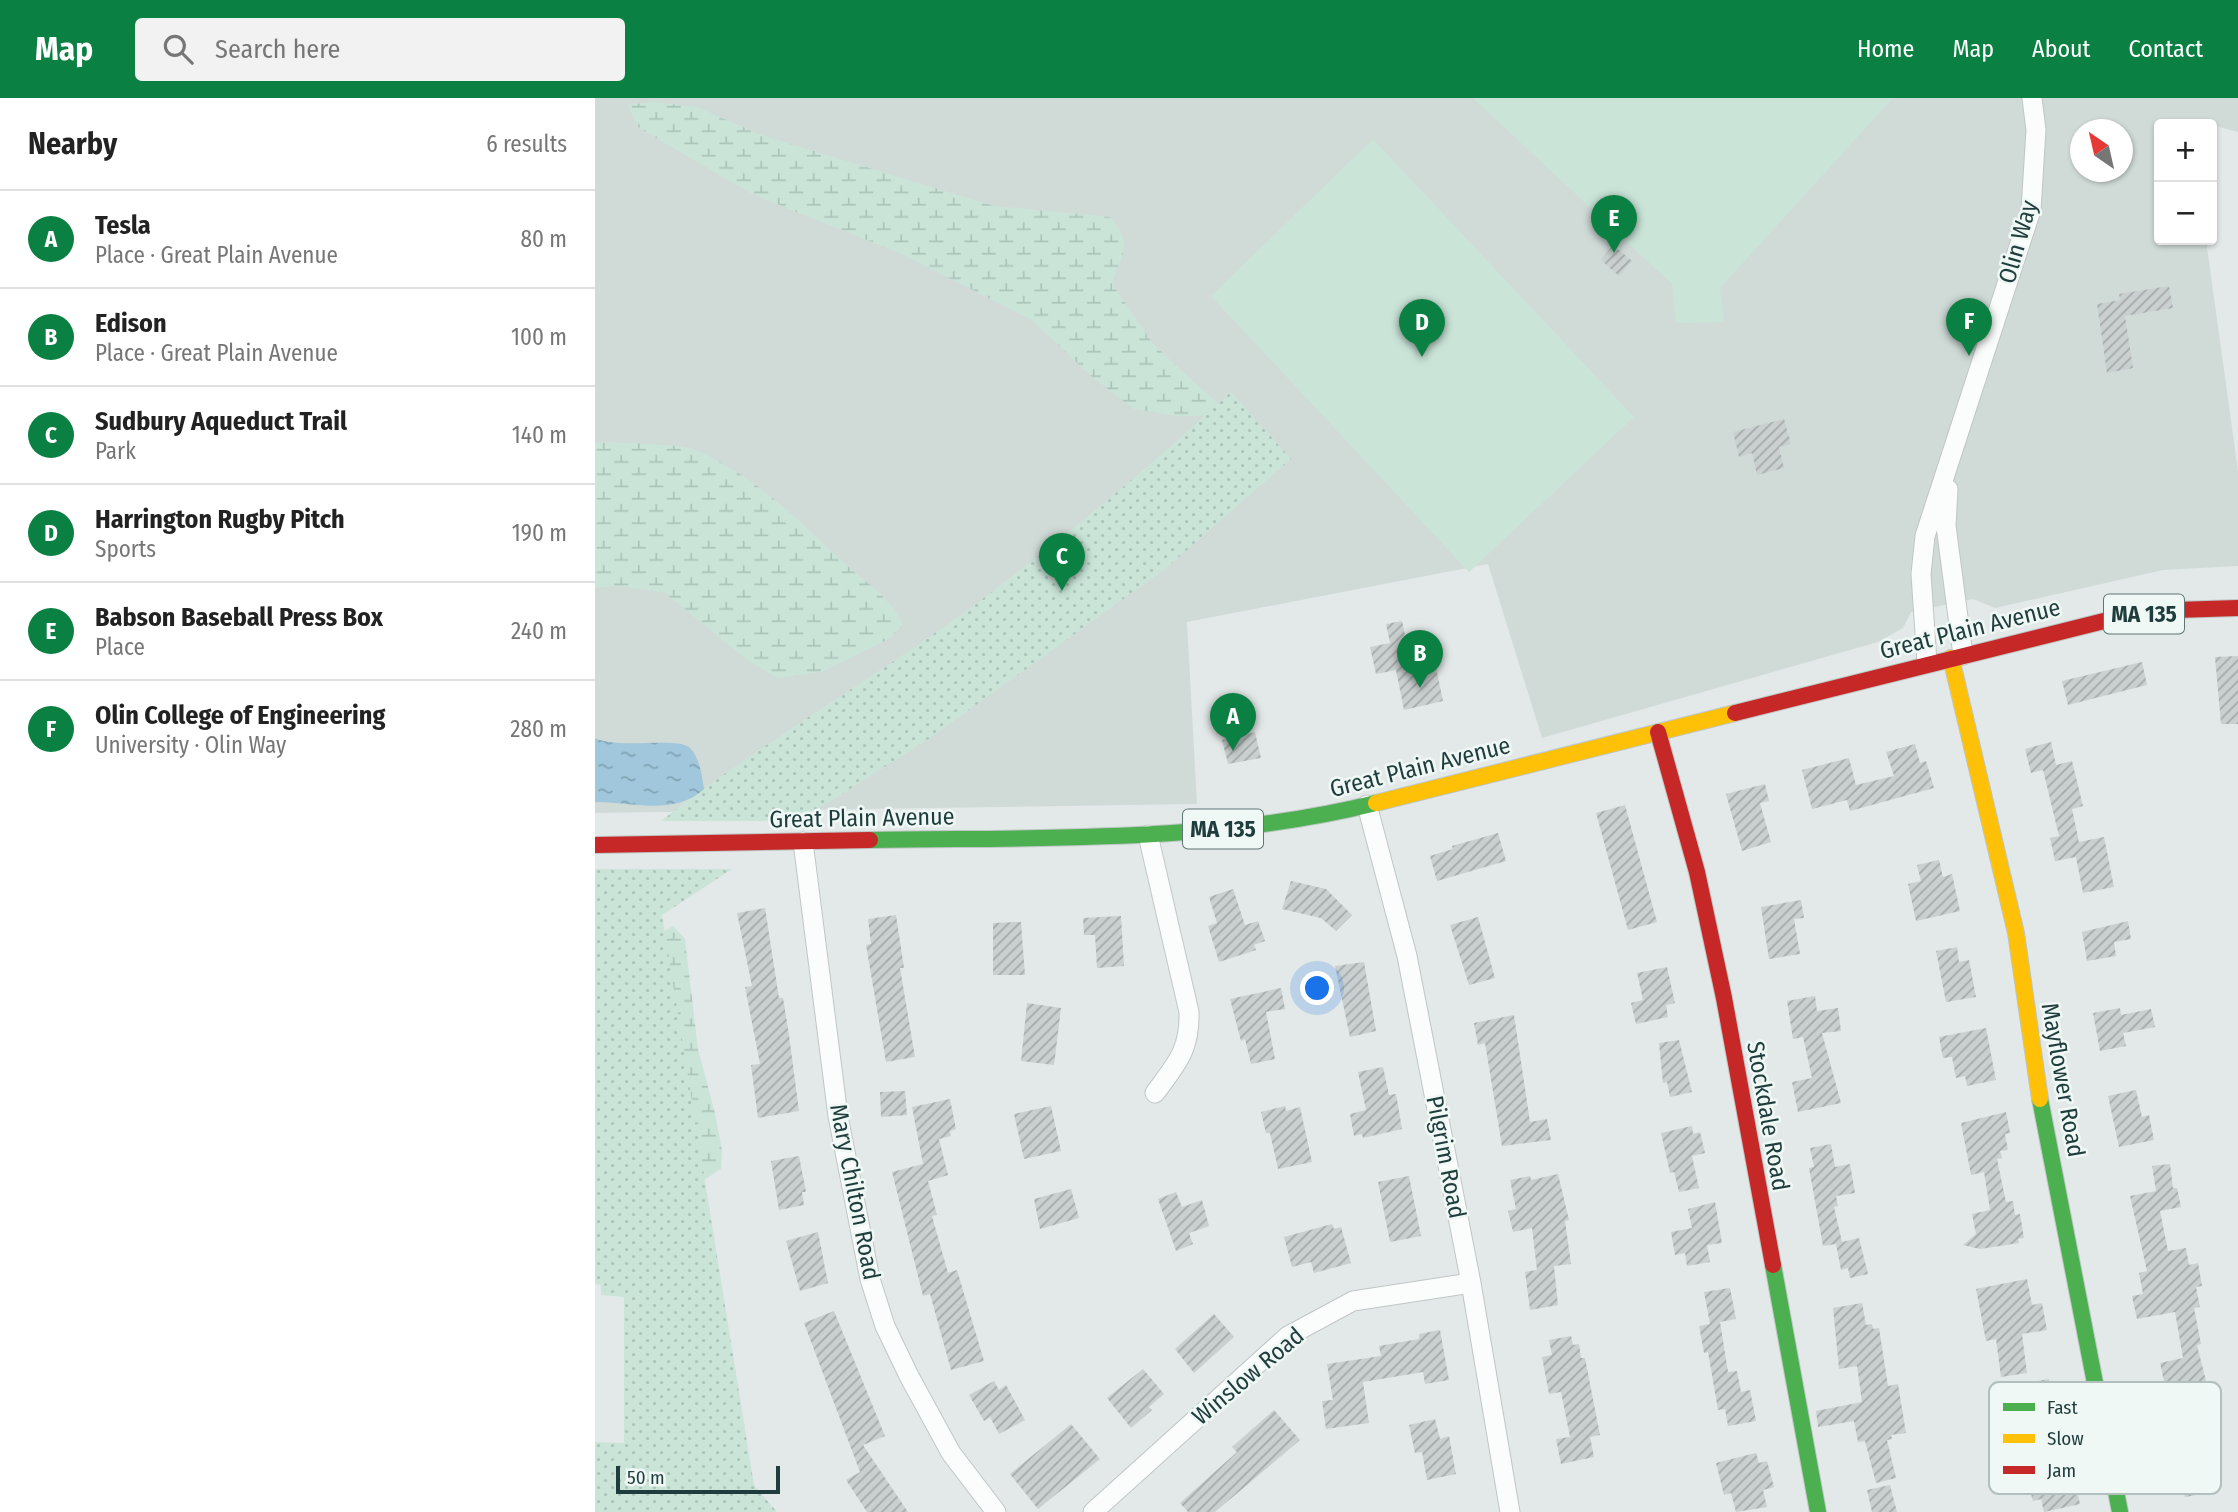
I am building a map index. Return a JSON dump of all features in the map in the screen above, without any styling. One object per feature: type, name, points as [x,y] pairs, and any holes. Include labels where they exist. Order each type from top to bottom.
[{"type":"main road","name":"Great Plain Avenue","points":[[595,845],[1148,835],[1259,825],[1367,805],[1927,663],[2119,618],[2175,610],[2238,608]]},
{"type":"main road","name":"Mayflower Road","points":[[1957,656],[2016,933],[2039,1094],[2095,1382]]},
{"type":"main road","name":"Stockdale Road","points":[[1658,732],[1697,872],[1724,998],[1818,1512]]},
{"type":"main road","name":"Mayflower Road","points":[[2117,1494],[2120,1512]]},
{"type":"street","name":"Olin Way","points":[[1927,663],[1922,553],[1925,536],[2031,210],[2036,130],[2032,98]]},
{"type":"street","name":"Olin Way","points":[[1950,463],[1946,526],[1957,656]]},
{"type":"street","name":"Pilgrim Road","points":[[1367,805],[1407,956],[1471,1283],[1510,1512]]},
{"type":"street","points":[[1148,835],[1189,1012],[1190,1038],[1179,1061],[1155,1093]]},
{"type":"street","name":"Mary Chilton Road","points":[[803,842],[838,1116],[870,1279],[885,1326],[909,1376],[951,1453],[996,1512]]},
{"type":"street","name":"Winslow Road","points":[[1093,1512],[1288,1336],[1353,1301],[1471,1283]]},
{"type":"shaded area","points":[[595,98],[2238,98],[2238,132],[2217,126],[2217,119],[2154,119],[2154,245],[2207,245],[2238,471],[2238,566],[2163,570],[1995,608],[1973,599],[1911,612],[1903,628],[1878,642],[1542,738],[1488,564],[1187,622],[1197,804],[595,813]]},
{"type":"green space","points":[[1473,98],[1893,98],[1720,288],[1724,322],[1676,323],[1672,284]]},
{"type":"green space","points":[[652,102],[697,107],[761,135],[994,206],[1110,217],[1124,241],[1124,249],[1112,284],[1154,345],[1231,416],[1177,416],[1134,409],[1091,376],[1032,320],[902,254],[752,194],[639,128],[628,105]]},
{"type":"green space","points":[[1373,139],[1634,417],[1469,572],[1211,296]]},
{"type":"green space","points":[[1231,392],[1291,459],[1165,569],[933,736],[836,798],[794,821],[661,821],[697,793],[925,640],[997,588],[1099,507]]},
{"type":"green space","points":[[595,443],[690,448],[737,472],[791,514],[875,589],[889,603],[903,624],[891,638],[821,672],[777,678],[746,659],[664,592],[616,586],[595,588]]},
{"type":"green space","points":[[595,869],[732,869],[662,915],[754,1485],[777,1512],[595,1512],[595,1442],[624,1443],[624,1297],[601,1295],[601,1285],[595,1284]]},
{"type":"green space","points":[[673,926],[685,939],[698,1049],[722,1150],[721,1169],[704,1180],[654,937]]},
{"type":"water","points":[[595,738],[619,743],[674,743],[690,748],[700,767],[704,789],[693,797],[667,805],[595,802]]},
{"type":"building","points":[[1613,245],[1632,261],[1619,276],[1601,260]]},
{"type":"building","points":[[2169,286],[2173,308],[2125,316],[2133,368],[2107,373],[2097,304],[2120,300],[2119,294]]},
{"type":"building","points":[[1784,419],[1791,444],[1779,447],[1784,468],[1757,475],[1752,453],[1739,457],[1733,432]]},
{"type":"building","points":[[1402,621],[1409,653],[1432,648],[1443,701],[1404,710],[1396,670],[1376,674],[1370,647],[1390,643],[1386,624]]},
{"type":"building","points":[[2238,656],[2238,724],[2221,724],[2215,657]]},
{"type":"building","points":[[2142,662],[2147,685],[2068,705],[2062,681]]},
{"type":"building","points":[[1255,732],[1261,758],[1228,764],[1222,740]]},
{"type":"building","points":[[2051,742],[2056,765],[2072,761],[2083,806],[2072,809],[2079,842],[2104,837],[2114,887],[2083,893],[2076,857],[2055,861],[2050,838],[2059,836],[2043,770],[2031,773],[2025,749]]},
{"type":"building","points":[[1915,744],[1920,763],[1926,761],[1934,788],[1850,811],[1847,800],[1812,809],[1802,770],[1849,758],[1856,785],[1894,776],[1886,752]]},
{"type":"building","points":[[1765,784],[1769,801],[1760,803],[1771,842],[1742,851],[1726,794]]},
{"type":"building","points":[[1625,805],[1657,922],[1628,930],[1596,813]]},
{"type":"building","points":[[1498,833],[1506,861],[1437,881],[1430,856],[1453,849],[1452,846]]},
{"type":"building","points":[[1939,860],[1943,877],[1952,874],[1960,911],[1916,921],[1908,884],[1921,881],[1917,865]]},
{"type":"building","points":[[1291,881],[1326,889],[1352,915],[1336,931],[1321,918],[1282,909]]},
{"type":"building","points":[[1233,889],[1245,925],[1258,921],[1265,941],[1254,945],[1256,950],[1219,962],[1208,926],[1217,923],[1209,897]]},
{"type":"building","points":[[1801,900],[1804,918],[1794,919],[1800,954],[1769,959],[1761,907]]},
{"type":"building","points":[[765,908],[779,998],[783,998],[799,1111],[758,1118],[751,1065],[760,1064],[745,987],[752,986],[737,913]]},
{"type":"building","points":[[896,915],[904,968],[900,968],[915,1057],[886,1062],[866,945],[871,944],[868,919]]},
{"type":"building","points":[[1121,916],[1124,966],[1097,968],[1095,935],[1084,935],[1083,918]]},
{"type":"building","points":[[1478,917],[1495,978],[1469,985],[1450,925]]},
{"type":"building","points":[[2128,921],[2131,939],[2114,942],[2116,956],[2087,961],[2082,932]]},
{"type":"building","points":[[1021,922],[1025,975],[993,975],[993,923]]},
{"type":"building","points":[[1957,947],[1959,962],[1969,960],[1976,997],[1946,1002],[1936,951]]},
{"type":"building","points":[[1364,962],[1376,1031],[1350,1037],[1335,966]]},
{"type":"building","points":[[1667,967],[1675,1003],[1666,1005],[1668,1017],[1636,1024],[1631,1003],[1643,1000],[1637,973]]},
{"type":"building","points":[[1281,988],[1285,1009],[1266,1012],[1275,1059],[1251,1064],[1245,1039],[1241,1041],[1230,999]]},
{"type":"building","points":[[1815,996],[1817,1011],[1838,1008],[1841,1031],[1822,1033],[1841,1103],[1798,1112],[1792,1082],[1812,1078],[1803,1037],[1793,1039],[1787,1001]]},
{"type":"building","points":[[1027,1003],[1061,1008],[1054,1065],[1021,1061]]},
{"type":"building","points":[[2120,1008],[2121,1015],[2151,1009],[2155,1027],[2123,1033],[2126,1046],[2100,1051],[2093,1013]]},
{"type":"building","points":[[1514,1015],[1530,1122],[1547,1119],[1551,1140],[1502,1146],[1485,1043],[1478,1045],[1474,1023]]},
{"type":"building","points":[[1986,1028],[1996,1080],[1967,1086],[1965,1076],[1956,1078],[1952,1057],[1943,1058],[1939,1037]]},
{"type":"building","points":[[1679,1040],[1692,1092],[1670,1097],[1667,1082],[1663,1083],[1659,1043]]},
{"type":"building","points":[[1383,1067],[1389,1095],[1396,1094],[1402,1129],[1363,1138],[1362,1134],[1354,1136],[1350,1114],[1366,1110],[1358,1072]]},
{"type":"building","points":[[2136,1090],[2142,1117],[2149,1115],[2154,1140],[2119,1147],[2108,1096]]},
{"type":"building","points":[[905,1091],[907,1115],[881,1117],[880,1092]]},
{"type":"building","points":[[950,1099],[956,1129],[950,1131],[951,1136],[939,1139],[948,1175],[928,1181],[937,1215],[932,1216],[948,1273],[957,1270],[984,1361],[951,1370],[930,1294],[923,1296],[892,1172],[923,1164],[912,1107]]},
{"type":"building","points":[[1051,1106],[1061,1151],[1024,1159],[1014,1114]]},
{"type":"building","points":[[1285,1106],[1286,1111],[1300,1107],[1312,1162],[1278,1169],[1270,1133],[1266,1133],[1261,1112]]},
{"type":"building","points":[[2006,1112],[2010,1133],[2005,1134],[2008,1150],[2000,1151],[2002,1158],[1997,1159],[2006,1202],[2013,1201],[2015,1215],[2020,1214],[2024,1238],[2018,1239],[2019,1243],[1980,1249],[1963,1245],[1976,1234],[1972,1214],[1990,1210],[1984,1172],[1971,1175],[1961,1123]]},
{"type":"building","points":[[1692,1126],[1693,1134],[1700,1132],[1705,1153],[1692,1156],[1699,1188],[1679,1192],[1674,1172],[1670,1173],[1661,1133]]},
{"type":"building","points":[[1831,1144],[1835,1167],[1850,1164],[1855,1193],[1836,1196],[1838,1206],[1834,1207],[1842,1242],[1859,1238],[1868,1274],[1850,1278],[1848,1268],[1841,1270],[1836,1244],[1823,1246],[1809,1168],[1814,1167],[1810,1148]]},
{"type":"building","points":[[799,1156],[806,1192],[802,1192],[804,1205],[779,1210],[771,1161]]},
{"type":"building","points":[[2170,1164],[2173,1188],[2177,1188],[2181,1207],[2160,1211],[2168,1251],[2186,1248],[2189,1265],[2198,1263],[2202,1286],[2196,1287],[2200,1307],[2194,1308],[2201,1344],[2197,1345],[2206,1382],[2164,1382],[2160,1363],[2183,1358],[2175,1312],[2137,1319],[2132,1296],[2143,1294],[2139,1273],[2147,1271],[2130,1196],[2156,1191],[2152,1166]]},
{"type":"building","points":[[1558,1174],[1569,1220],[1565,1221],[1571,1264],[1554,1266],[1558,1305],[1530,1310],[1525,1272],[1537,1270],[1532,1228],[1513,1232],[1508,1211],[1516,1209],[1510,1180],[1530,1176],[1531,1180]]},
{"type":"building","points":[[1409,1176],[1421,1236],[1390,1242],[1378,1182]]},
{"type":"building","points":[[1071,1189],[1079,1218],[1040,1229],[1034,1199]]},
{"type":"building","points":[[1176,1192],[1182,1207],[1202,1200],[1209,1226],[1189,1233],[1193,1244],[1176,1251],[1158,1199]]},
{"type":"building","points":[[1715,1202],[1722,1243],[1707,1245],[1710,1262],[1687,1266],[1685,1253],[1675,1255],[1671,1232],[1692,1228],[1688,1209]]},
{"type":"building","points":[[1332,1224],[1334,1229],[1341,1227],[1351,1263],[1314,1273],[1311,1262],[1292,1267],[1284,1237]]},
{"type":"building","points":[[818,1232],[828,1283],[800,1291],[786,1241]]},
{"type":"building","points":[[2027,1279],[2032,1305],[2042,1303],[2047,1330],[2022,1334],[2027,1373],[2001,1377],[1996,1339],[1986,1341],[1976,1289]]},
{"type":"building","points":[[1730,1288],[1736,1319],[1720,1322],[1728,1372],[1737,1371],[1741,1392],[1750,1390],[1756,1421],[1728,1426],[1725,1409],[1718,1410],[1708,1352],[1704,1353],[1699,1326],[1710,1324],[1704,1292]]},
{"type":"building","points":[[1862,1303],[1866,1325],[1872,1324],[1873,1329],[1879,1328],[1888,1386],[1898,1384],[1906,1433],[1891,1435],[1892,1439],[1887,1440],[1896,1478],[1876,1483],[1865,1441],[1858,1442],[1854,1421],[1818,1427],[1816,1411],[1862,1402],[1857,1366],[1839,1369],[1833,1308]]},
{"type":"building","points":[[834,1311],[885,1436],[863,1445],[908,1512],[867,1512],[846,1480],[860,1472],[804,1323]]},
{"type":"building","points":[[1214,1314],[1234,1337],[1194,1373],[1175,1349]]},
{"type":"building","points":[[1440,1330],[1449,1380],[1425,1384],[1423,1372],[1363,1382],[1369,1423],[1326,1429],[1322,1401],[1333,1400],[1327,1364],[1381,1356],[1379,1346],[1419,1339],[1419,1334]]},
{"type":"building","points":[[1571,1336],[1573,1345],[1579,1344],[1581,1358],[1585,1358],[1600,1435],[1590,1437],[1594,1457],[1561,1464],[1556,1439],[1570,1437],[1561,1392],[1549,1394],[1542,1357],[1552,1355],[1549,1340]]},
{"type":"building","points":[[1143,1369],[1164,1394],[1149,1407],[1152,1410],[1131,1428],[1107,1398]]},
{"type":"building","points":[[994,1381],[999,1390],[1006,1385],[1025,1420],[999,1434],[990,1417],[984,1421],[969,1395]]},
{"type":"building","points":[[1274,1410],[1300,1440],[1215,1512],[1188,1512],[1180,1503],[1237,1452],[1232,1447]]},
{"type":"building","points":[[1435,1419],[1440,1439],[1449,1436],[1456,1474],[1427,1480],[1422,1452],[1415,1453],[1409,1425]]},
{"type":"building","points":[[1071,1424],[1100,1459],[1038,1509],[1010,1474]]},
{"type":"building","points":[[1756,1453],[1759,1463],[1767,1461],[1774,1487],[1763,1490],[1767,1507],[1736,1512],[1731,1493],[1724,1495],[1716,1463]]},
{"type":"building","points":[[1890,1485],[1897,1512],[1872,1512],[1867,1490]]},
{"type":"building","points":[[2031,1494],[2078,1494],[2080,1504],[2044,1512],[2041,1499],[2033,1501]]},
{"type":"traffic: fast","points":[[870,840],[1061,838],[1188,832],[1251,826],[1376,803]]},
{"type":"traffic: fast","points":[[2040,1099],[2095,1382]]},
{"type":"traffic: fast","points":[[1773,1265],[1818,1512]]},
{"type":"traffic: fast","points":[[2117,1494],[2120,1512]]},
{"type":"traffic: slow","points":[[1951,658],[2016,933],[2040,1099]]},
{"type":"traffic: slow","points":[[1376,803],[1735,713]]},
{"type":"traffic: jam","points":[[1735,713],[2108,620],[2175,610],[2238,608]]},
{"type":"traffic: jam","points":[[1658,732],[1697,872],[1724,998],[1773,1265]]},
{"type":"traffic: jam","points":[[595,845],[870,840]]},
{"type":"place","name":"Babson Baseball Press Box","points":[[1614,253]]},
{"type":"place","name":"Olin College of Engineering","points":[[1969,356]]},
{"type":"place","name":"Harrington Rugby Pitch","points":[[1422,357]]},
{"type":"place","name":"Sudbury Aqueduct Trail","points":[[1062,591]]},
{"type":"place","name":"Edison","points":[[1420,688]]},
{"type":"place","name":"Tesla","points":[[1233,751]]}]
